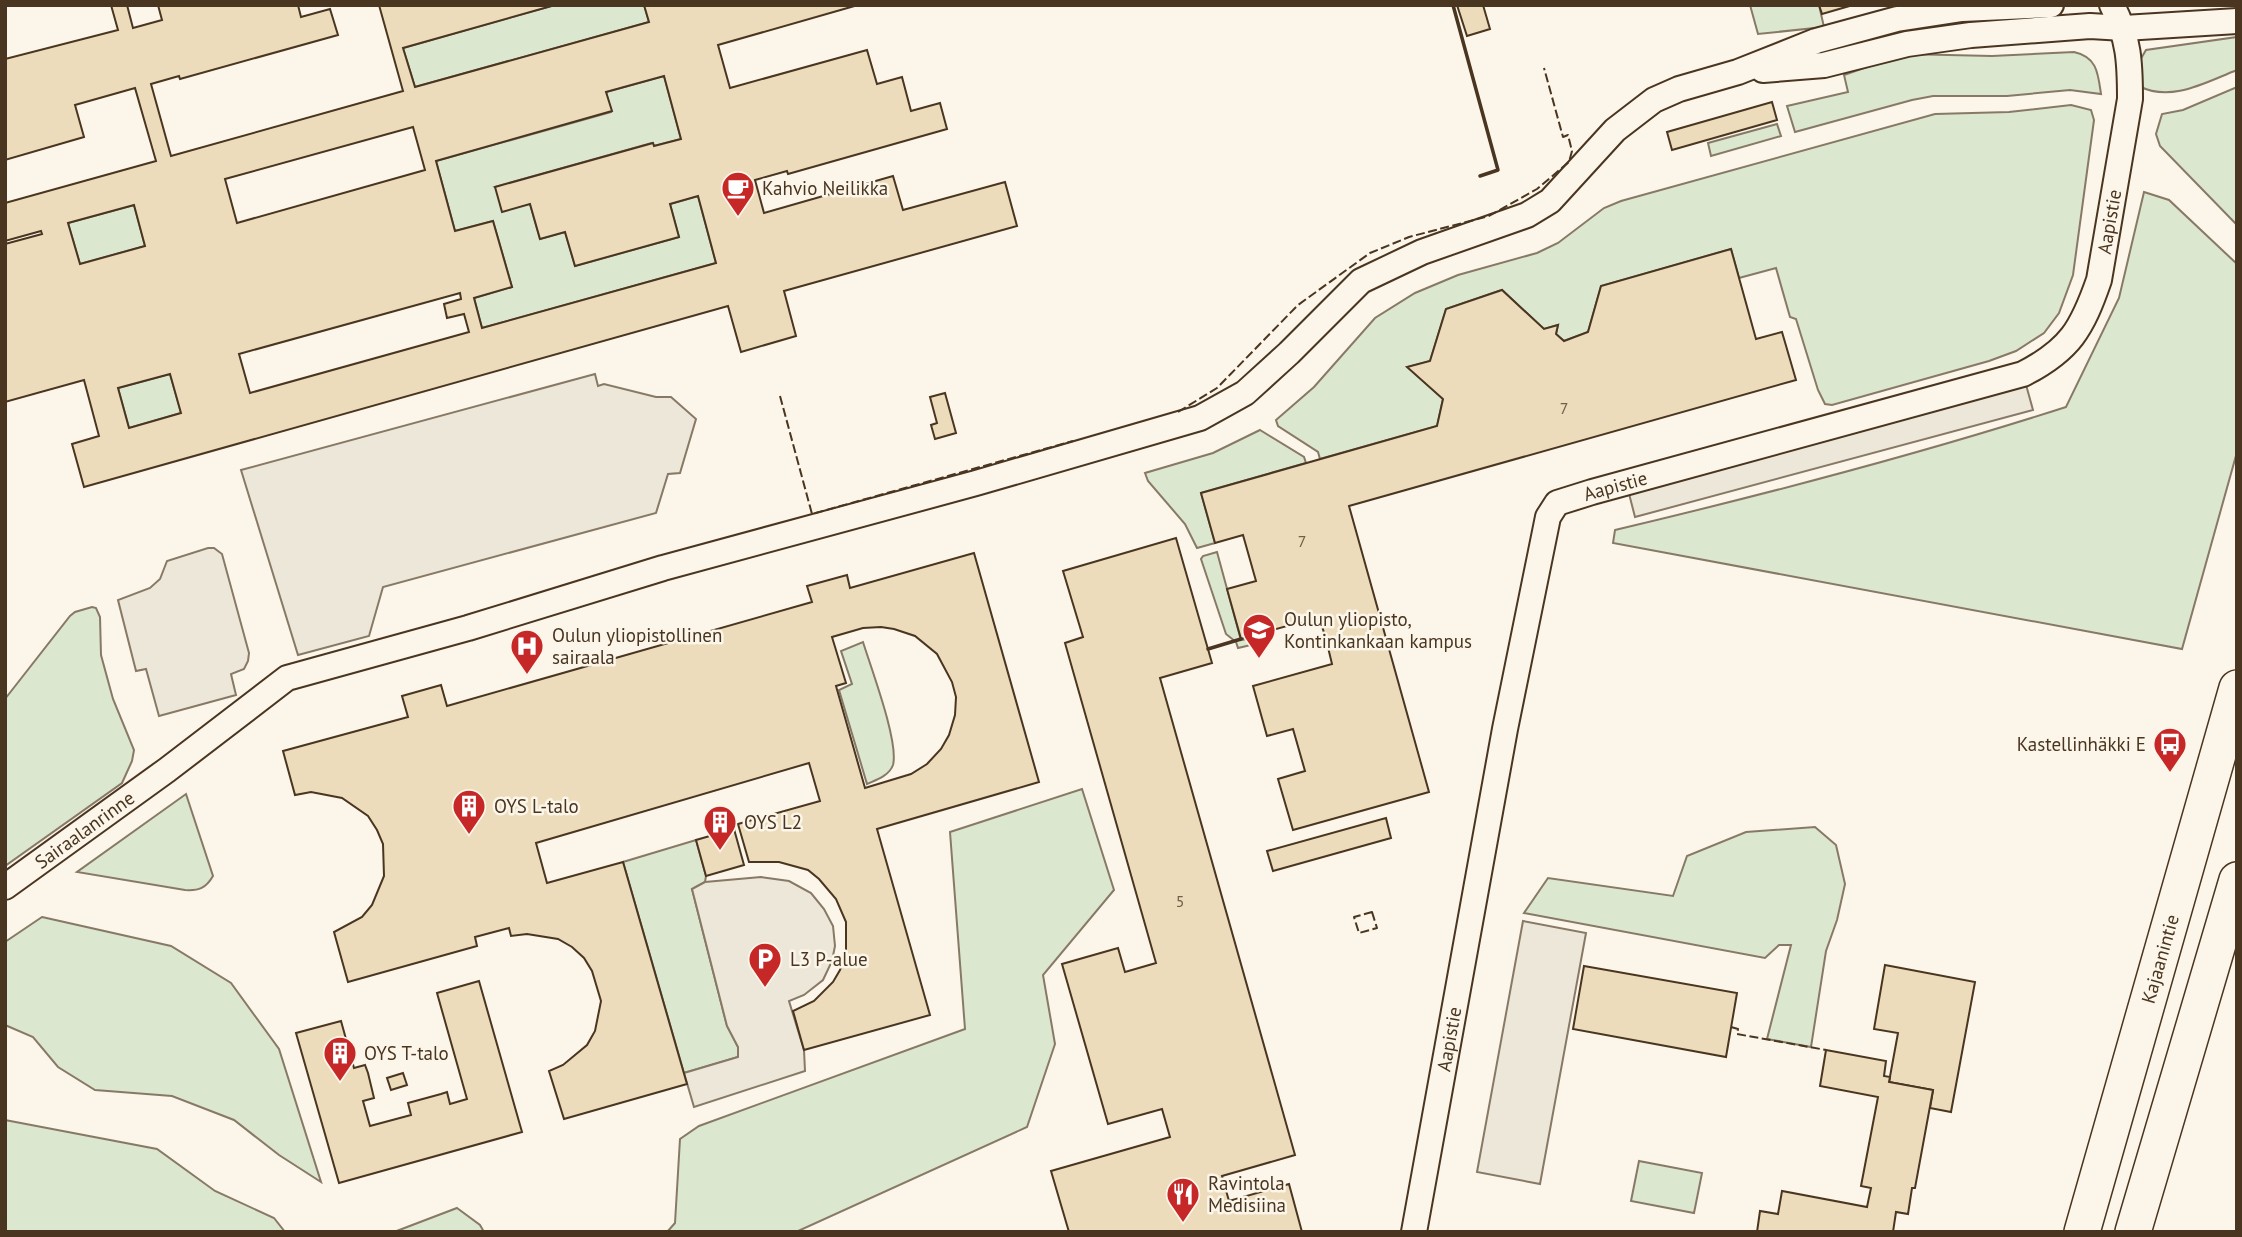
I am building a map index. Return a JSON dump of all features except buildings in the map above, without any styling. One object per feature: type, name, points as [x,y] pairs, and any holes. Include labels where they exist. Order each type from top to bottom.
[{"type":"main road","name":"Kajaanintie","points":[[2082,1232],[2237,688]]},
{"type":"main road","points":[[2133,1232],[2237,880]]},
{"type":"street","points":[[1738,72],[1816,41],[1897,19],[1962,9],[2051,5]]},
{"type":"street","name":"Aapistie","points":[[1414,1232],[1505,729],[1548,517],[1557,503],[1592,492],[2023,374],[2047,362],[2064,348],[2090,307],[2099,280],[2130,99],[2128,17],[2112,5]]},
{"type":"street","points":[[1738,72],[1824,65],[1907,44],[1971,35],[2090,26],[2128,17],[2237,21]]},
{"type":"street","name":"Sairaalanrinne","points":[[5,887],[287,678],[468,628],[663,568],[1200,418],[1245,393],[1361,281],[1422,252],[1527,215],[1550,201],[1615,130],[1654,100],[1679,89],[1738,72]]},
{"type":"green space","points":[[555,5],[644,5],[649,22],[415,87],[403,48]]},
{"type":"green space","points":[[1750,5],[1819,5],[1824,27],[1758,34]]},
{"type":"green space","points":[[2237,37],[2237,70],[2176,92],[2151,91],[2139,86],[2139,62],[2146,50]]},
{"type":"green space","points":[[2074,52],[2082,54],[2092,62],[2101,94],[2070,90],[2007,96],[1933,96],[1795,132],[1787,106],[1848,92],[1844,75],[1904,54],[1992,56]]},
{"type":"green space","points":[[664,76],[681,139],[654,146],[652,143],[495,187],[530,204],[540,239],[565,232],[575,266],[679,237],[670,204],[698,196],[716,263],[482,328],[474,298],[512,287],[493,221],[455,231],[436,161],[611,112],[606,92]]},
{"type":"green space","points":[[2237,87],[2237,225],[2160,146],[2156,134],[2162,114],[2183,110]]},
{"type":"green space","points":[[2071,105],[2091,110],[2094,120],[2073,275],[2059,313],[2044,333],[2016,351],[1832,405],[1825,404],[1818,390],[1796,319],[1790,317],[1776,268],[1739,278],[1731,249],[1601,286],[1588,332],[1564,341],[1556,334],[1558,325],[1544,329],[1502,290],[1446,309],[1430,361],[1408,367],[1443,399],[1437,426],[1320,459],[1318,452],[1278,426],[1276,420],[1314,387],[1375,318],[1415,293],[1458,275],[1537,253],[1558,243],[1604,208],[1621,201],[1935,114],[2009,112]]},
{"type":"green space","points":[[1777,124],[1781,136],[1711,156],[1708,143]]},
{"type":"green space","points":[[2144,192],[2169,200],[2237,264],[2237,452],[2182,649],[1613,543],[1615,530],[1842,473],[2066,407],[2119,298]]},
{"type":"green space","points":[[134,205],[145,246],[80,264],[68,223]]},
{"type":"green space","points":[[170,374],[181,413],[129,428],[118,388]]},
{"type":"green space","points":[[1260,430],[1304,457],[1306,463],[1201,493],[1215,543],[1197,548],[1185,524],[1148,481],[1145,473],[1213,453]]},
{"type":"green space","points":[[1217,552],[1241,640],[1253,638],[1255,644],[1238,648],[1236,642],[1226,634],[1201,559]]},
{"type":"green space","points":[[92,607],[96,608],[100,617],[101,655],[113,699],[134,750],[132,761],[122,783],[5,866],[5,699],[70,616]]},
{"type":"green space","points":[[863,642],[878,686],[894,754],[889,772],[867,784],[839,690],[852,684],[841,651]]},
{"type":"green space","points":[[1082,789],[1114,890],[1043,975],[1055,1044],[1027,1127],[796,1232],[667,1232],[675,1223],[680,1139],[699,1126],[965,1029],[950,832]]},
{"type":"green space","points":[[186,794],[213,876],[205,886],[185,890],[77,872]]},
{"type":"green space","points":[[1815,827],[1836,845],[1845,884],[1837,920],[1826,951],[1811,1047],[1767,1039],[1791,945],[1779,945],[1765,958],[1524,913],[1548,878],[1673,896],[1687,856],[1746,832]]},
{"type":"green space","points":[[696,840],[706,876],[705,882],[692,889],[727,1026],[738,1047],[738,1057],[684,1073],[623,862]]},
{"type":"green space","points":[[42,917],[171,946],[231,983],[279,1049],[321,1182],[279,1155],[234,1120],[172,1096],[95,1090],[58,1067],[33,1037],[5,1025],[5,942]]},
{"type":"green space","points":[[5,1120],[157,1149],[215,1191],[274,1218],[285,1232],[5,1232]]},
{"type":"green space","points":[[1639,1161],[1702,1173],[1694,1213],[1631,1201]]},
{"type":"green space","points":[[457,1208],[480,1225],[484,1232],[394,1232]]},
{"type":"shaded area","points":[[595,374],[598,386],[604,384],[656,397],[671,397],[696,419],[680,473],[668,474],[656,513],[383,587],[369,636],[298,655],[241,470]]},
{"type":"shaded area","points":[[2023,374],[2033,410],[1635,517],[1626,482]]},
{"type":"shaded area","points":[[214,548],[222,554],[249,653],[248,661],[244,669],[231,674],[236,695],[159,716],[146,669],[136,671],[118,600],[150,588],[160,579],[167,561]]},
{"type":"shaded area","name":"L3 P-alue","points":[[761,877],[789,881],[811,893],[833,926],[835,946],[832,961],[823,980],[804,995],[789,1001],[804,1050],[805,1071],[694,1107],[684,1073],[738,1057],[738,1047],[727,1026],[692,889],[705,882]]},
{"type":"shaded area","points":[[1523,921],[1586,933],[1540,1184],[1477,1172]]},
{"type":"fence","points":[[1178,412],[1217,388],[1298,305],[1370,253],[1409,237],[1489,216],[1537,189],[1569,162],[1572,151],[1568,135],[1563,137],[1544,68]]},
{"type":"fence","points":[[780,396],[812,514],[1073,441]]},
{"type":"fence","points":[[1372,912],[1377,928],[1359,933],[1354,917],[1372,912]]},
{"type":"fence","points":[[1731,1027],[1738,1029],[1737,1034],[1826,1050]]},
{"type":"wall","points":[[1453,5],[1498,170],[1480,176]]},
{"type":"wall","points":[[1208,649],[1241,639]]},
{"type":"place","name":"Kahvio Neilikka","points":[[738,218]]},
{"type":"place","name":"Oulun yliopisto, Kontinkankaan kampus","points":[[1259,660]]},
{"type":"place","name":"Oulun yliopistollinen sairaala","points":[[527,676]]},
{"type":"place","name":"Kastellinhäkki E","points":[[2170,774]]},
{"type":"place","name":"OYS L-talo","points":[[469,836]]},
{"type":"place","name":"OYS L2","points":[[720,852]]},
{"type":"place","name":"L3 P-alue","points":[[765,989]]},
{"type":"place","name":"OYS T-talo","points":[[340,1083]]},
{"type":"place","name":"Ravintola Medisiina","points":[[1183,1224]]}]
